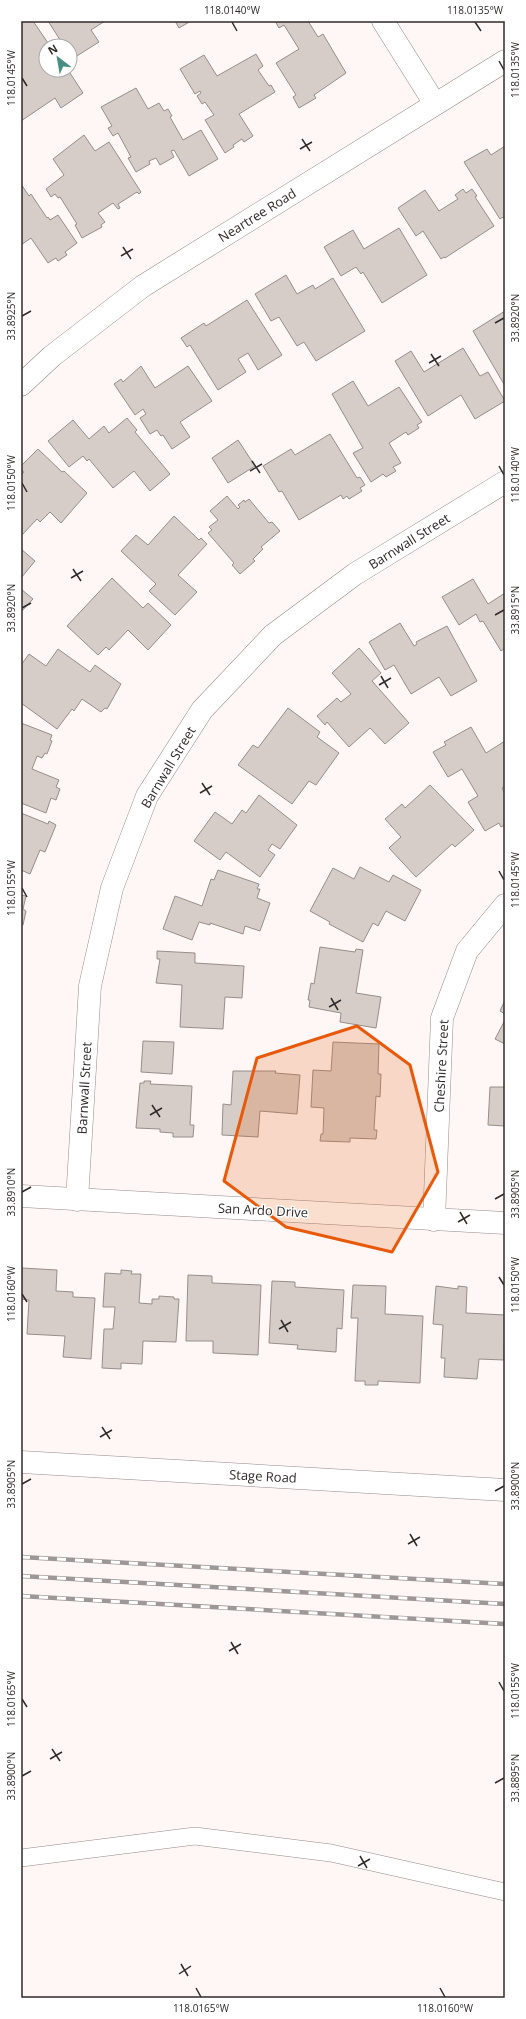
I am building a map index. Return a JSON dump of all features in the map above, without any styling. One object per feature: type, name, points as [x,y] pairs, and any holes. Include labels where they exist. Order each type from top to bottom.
[{"type":"street","points":[[383,21],[435,104]]},
{"type":"street","name":"Neartree Road","points":[[21,386],[52,356],[143,286],[505,61]]},
{"type":"street","name":"Barnwall Street","points":[[77,1200],[90,986],[112,888],[148,796],[202,710],[273,635],[354,574],[505,482]]},
{"type":"street","name":"Cheshire Street","points":[[434,1220],[442,1018],[467,951],[505,905]]},
{"type":"street","name":"San Ardo Drive","points":[[21,1196],[434,1220],[505,1222]]},
{"type":"street","name":"Stage Road","points":[[21,1462],[505,1490]]},
{"type":"lane","points":[[21,1858],[195,1836],[331,1853],[505,1892]]},
{"type":"highlighted area","points":[[357,1026],[410,1065],[438,1172],[392,1252],[286,1227],[224,1181],[257,1058]]},
{"type":"building","points":[[21,21],[33,21],[45,38],[38,38],[38,78],[73,78],[83,93],[61,108],[55,98],[21,121]]},
{"type":"building","points":[[48,21],[105,21],[91,30],[99,42],[78,55],[78,38],[59,38]]},
{"type":"building","points":[[175,21],[191,21],[179,28]]},
{"type":"building","points":[[275,21],[308,21],[318,37],[323,34],[346,73],[314,95],[316,98],[299,108],[293,97],[296,95],[276,63],[299,49],[284,25],[279,28]]},
{"type":"building","points":[[256,54],[263,66],[258,70],[275,92],[239,114],[253,136],[244,142],[242,139],[225,153],[205,120],[214,115],[205,102],[202,104],[197,96],[201,93],[200,91],[195,94],[180,69],[204,55],[217,76]]},
{"type":"building","points":[[136,88],[148,109],[159,103],[164,111],[168,109],[172,116],[170,117],[183,140],[201,130],[218,159],[189,176],[174,150],[171,151],[174,157],[160,165],[156,158],[149,161],[150,164],[136,172],[128,158],[131,157],[118,133],[113,136],[108,128],[112,126],[101,107]]},
{"type":"building","points":[[84,135],[95,151],[109,142],[141,192],[139,194],[137,192],[118,204],[120,208],[118,209],[113,203],[98,213],[105,222],[101,225],[102,227],[82,238],[75,225],[77,224],[60,197],[58,198],[55,194],[51,197],[46,189],[64,175],[53,159]]},
{"type":"building","points":[[505,146],[505,216],[500,219],[464,162],[487,149],[491,155]]},
{"type":"building","points":[[21,184],[29,196],[31,194],[47,218],[48,217],[50,220],[58,215],[77,243],[65,252],[67,255],[58,261],[56,258],[48,263],[31,238],[21,245]]},
{"type":"building","points":[[463,189],[466,193],[472,189],[477,196],[475,197],[494,226],[445,258],[444,257],[441,259],[423,231],[416,236],[398,208],[425,190],[439,211],[458,199],[455,195]]},
{"type":"building","points":[[399,228],[427,275],[382,303],[363,272],[361,274],[356,267],[341,276],[324,247],[353,230],[364,249]]},
{"type":"building","points":[[286,275],[297,294],[313,285],[315,289],[333,278],[365,331],[316,361],[304,342],[297,346],[279,317],[271,321],[255,294]]},
{"type":"building","points":[[247,300],[282,355],[258,370],[248,353],[238,359],[246,372],[218,390],[190,345],[187,347],[181,338],[204,323],[206,326]]},
{"type":"building","points":[[505,311],[505,386],[473,331]]},
{"type":"building","points":[[463,348],[480,376],[488,372],[505,401],[475,419],[461,395],[428,416],[395,361],[411,351],[424,372]]},
{"type":"building","points":[[141,366],[155,388],[188,366],[212,401],[180,422],[190,437],[172,449],[163,435],[161,436],[157,430],[150,434],[140,418],[146,414],[143,409],[135,415],[114,384],[121,379],[123,382]]},
{"type":"building","points":[[353,381],[368,406],[399,387],[422,422],[417,425],[419,428],[408,435],[406,432],[389,443],[401,463],[393,467],[396,471],[386,477],[383,474],[371,482],[353,453],[363,448],[332,394]]},
{"type":"building","points":[[127,418],[137,430],[135,432],[170,474],[150,491],[134,471],[113,488],[89,459],[87,461],[83,456],[69,467],[48,441],[73,420],[89,439],[104,426],[109,433]]},
{"type":"building","points":[[330,434],[357,478],[360,477],[365,485],[360,488],[362,491],[349,499],[347,496],[343,499],[341,495],[299,520],[282,491],[279,492],[263,466],[291,449],[295,455]]},
{"type":"building","points":[[238,440],[255,466],[228,483],[212,458]]},
{"type":"building","points":[[38,449],[87,493],[61,523],[50,512],[40,522],[37,519],[21,536],[21,475],[24,472],[21,470],[21,466]]},
{"type":"building","points":[[227,496],[238,509],[240,507],[238,505],[244,500],[245,502],[249,499],[269,523],[272,522],[280,531],[261,547],[263,549],[253,559],[255,561],[240,574],[232,565],[234,563],[208,533],[212,530],[209,527],[218,520],[210,511]]},
{"type":"building","points":[[174,516],[199,540],[201,538],[207,544],[178,575],[197,592],[175,615],[149,591],[156,584],[121,551],[136,535],[148,545]]},
{"type":"building","points":[[21,549],[35,561],[21,578]]},
{"type":"building","points":[[112,578],[143,608],[148,603],[171,625],[148,650],[128,630],[109,650],[106,647],[98,655],[67,626]]},
{"type":"building","points":[[473,579],[488,604],[505,593],[505,648],[501,651],[483,621],[480,622],[476,614],[459,625],[442,597]]},
{"type":"building","points":[[21,589],[33,599],[21,612]]},
{"type":"building","points":[[400,623],[414,646],[417,644],[416,642],[447,626],[477,681],[451,696],[439,677],[411,694],[394,665],[385,670],[369,642]]},
{"type":"building","points":[[359,648],[381,673],[372,681],[409,723],[385,744],[370,728],[349,747],[327,722],[325,725],[317,716],[337,698],[341,702],[351,694],[332,673]]},
{"type":"building","points":[[58,649],[90,672],[95,665],[121,684],[107,709],[105,708],[101,712],[82,699],[74,711],[72,709],[57,729],[21,703],[21,665],[29,654],[46,666]]},
{"type":"building","points":[[288,708],[320,732],[317,737],[339,753],[316,785],[309,781],[292,804],[238,765],[253,745],[258,748]]},
{"type":"building","points":[[21,723],[52,735],[50,740],[52,741],[47,754],[45,753],[42,758],[37,756],[32,769],[59,780],[56,787],[60,789],[56,800],[51,798],[46,813],[21,803]]},
{"type":"building","points":[[471,727],[486,753],[505,741],[505,786],[502,788],[505,794],[505,825],[501,827],[499,823],[485,831],[468,802],[478,796],[462,769],[448,777],[433,752],[446,745],[444,742]]},
{"type":"building","points":[[430,785],[474,830],[455,847],[452,844],[416,877],[389,848],[401,837],[385,819],[402,804],[405,808]]},
{"type":"building","points":[[259,795],[297,825],[280,849],[272,844],[268,850],[275,855],[260,877],[226,852],[220,860],[194,841],[215,812],[232,824],[242,810],[246,813]]},
{"type":"building","points":[[21,813],[48,824],[49,821],[56,825],[45,852],[40,850],[30,874],[21,870]]},
{"type":"building","points":[[360,867],[389,882],[393,875],[421,890],[405,921],[386,911],[378,926],[373,923],[363,942],[329,924],[330,922],[310,911],[333,868],[354,879]]},
{"type":"building","points":[[218,870],[259,884],[257,889],[260,889],[257,898],[270,903],[260,931],[245,926],[243,934],[210,923],[210,925],[199,922],[192,940],[163,929],[175,896],[202,906],[211,879],[214,880]]},
{"type":"building","points":[[21,895],[26,896],[23,909],[26,911],[23,925],[21,925]]},
{"type":"building","points":[[320,947],[355,952],[356,949],[363,950],[356,993],[381,997],[376,1028],[340,1022],[341,1013],[309,1007],[310,1000],[308,1000],[311,983],[314,984]]},
{"type":"building","points":[[157,951],[195,953],[195,963],[244,966],[242,998],[225,997],[223,1029],[180,1027],[182,985],[156,983],[160,959],[157,959]]},
{"type":"building","points":[[505,1000],[505,1014],[500,1011]]},
{"type":"building","points":[[505,1020],[505,1044],[495,1039]]},
{"type":"building","points":[[143,1041],[174,1042],[172,1074],[141,1072]]},
{"type":"building","points":[[333,1042],[379,1044],[378,1074],[381,1074],[380,1097],[376,1096],[374,1130],[377,1130],[376,1139],[350,1138],[350,1142],[320,1141],[321,1134],[323,1134],[324,1108],[311,1107],[313,1070],[331,1071]]},
{"type":"building","points":[[233,1071],[276,1071],[275,1073],[300,1075],[297,1114],[260,1111],[258,1137],[222,1135],[223,1104],[231,1105]]},
{"type":"building","points":[[144,1081],[151,1081],[150,1084],[192,1086],[190,1125],[194,1125],[193,1137],[173,1137],[173,1133],[160,1132],[160,1129],[136,1128],[140,1083],[144,1083]]},
{"type":"building","points":[[490,1087],[505,1087],[505,1126],[488,1125]]},
{"type":"building","points":[[22,1268],[57,1270],[56,1291],[73,1292],[73,1297],[95,1298],[91,1359],[63,1357],[65,1336],[27,1334],[29,1300],[21,1299]]},
{"type":"building","points":[[121,1270],[132,1271],[131,1274],[141,1274],[139,1303],[152,1304],[152,1299],[159,1299],[159,1296],[174,1297],[174,1299],[179,1299],[176,1342],[143,1341],[142,1364],[121,1363],[121,1369],[102,1368],[104,1329],[113,1329],[115,1307],[103,1307],[105,1273],[121,1274]]},
{"type":"building","points":[[188,1275],[212,1276],[212,1283],[261,1285],[258,1355],[213,1353],[213,1341],[186,1341]]},
{"type":"building","points":[[272,1281],[295,1282],[295,1287],[344,1290],[342,1329],[337,1328],[336,1352],[297,1349],[298,1345],[269,1343]]},
{"type":"building","points":[[353,1285],[386,1286],[385,1314],[423,1316],[420,1383],[378,1381],[378,1385],[365,1385],[365,1381],[355,1381],[358,1318],[351,1318]]},
{"type":"building","points":[[436,1286],[458,1289],[458,1286],[467,1287],[466,1313],[505,1315],[504,1360],[479,1359],[477,1379],[444,1377],[445,1358],[441,1358],[443,1325],[433,1324]]},
{"type":"railway","points":[[21,1557],[505,1584]]},
{"type":"railway","points":[[21,1576],[505,1604]]},
{"type":"railway","points":[[21,1596],[505,1624]]}]
